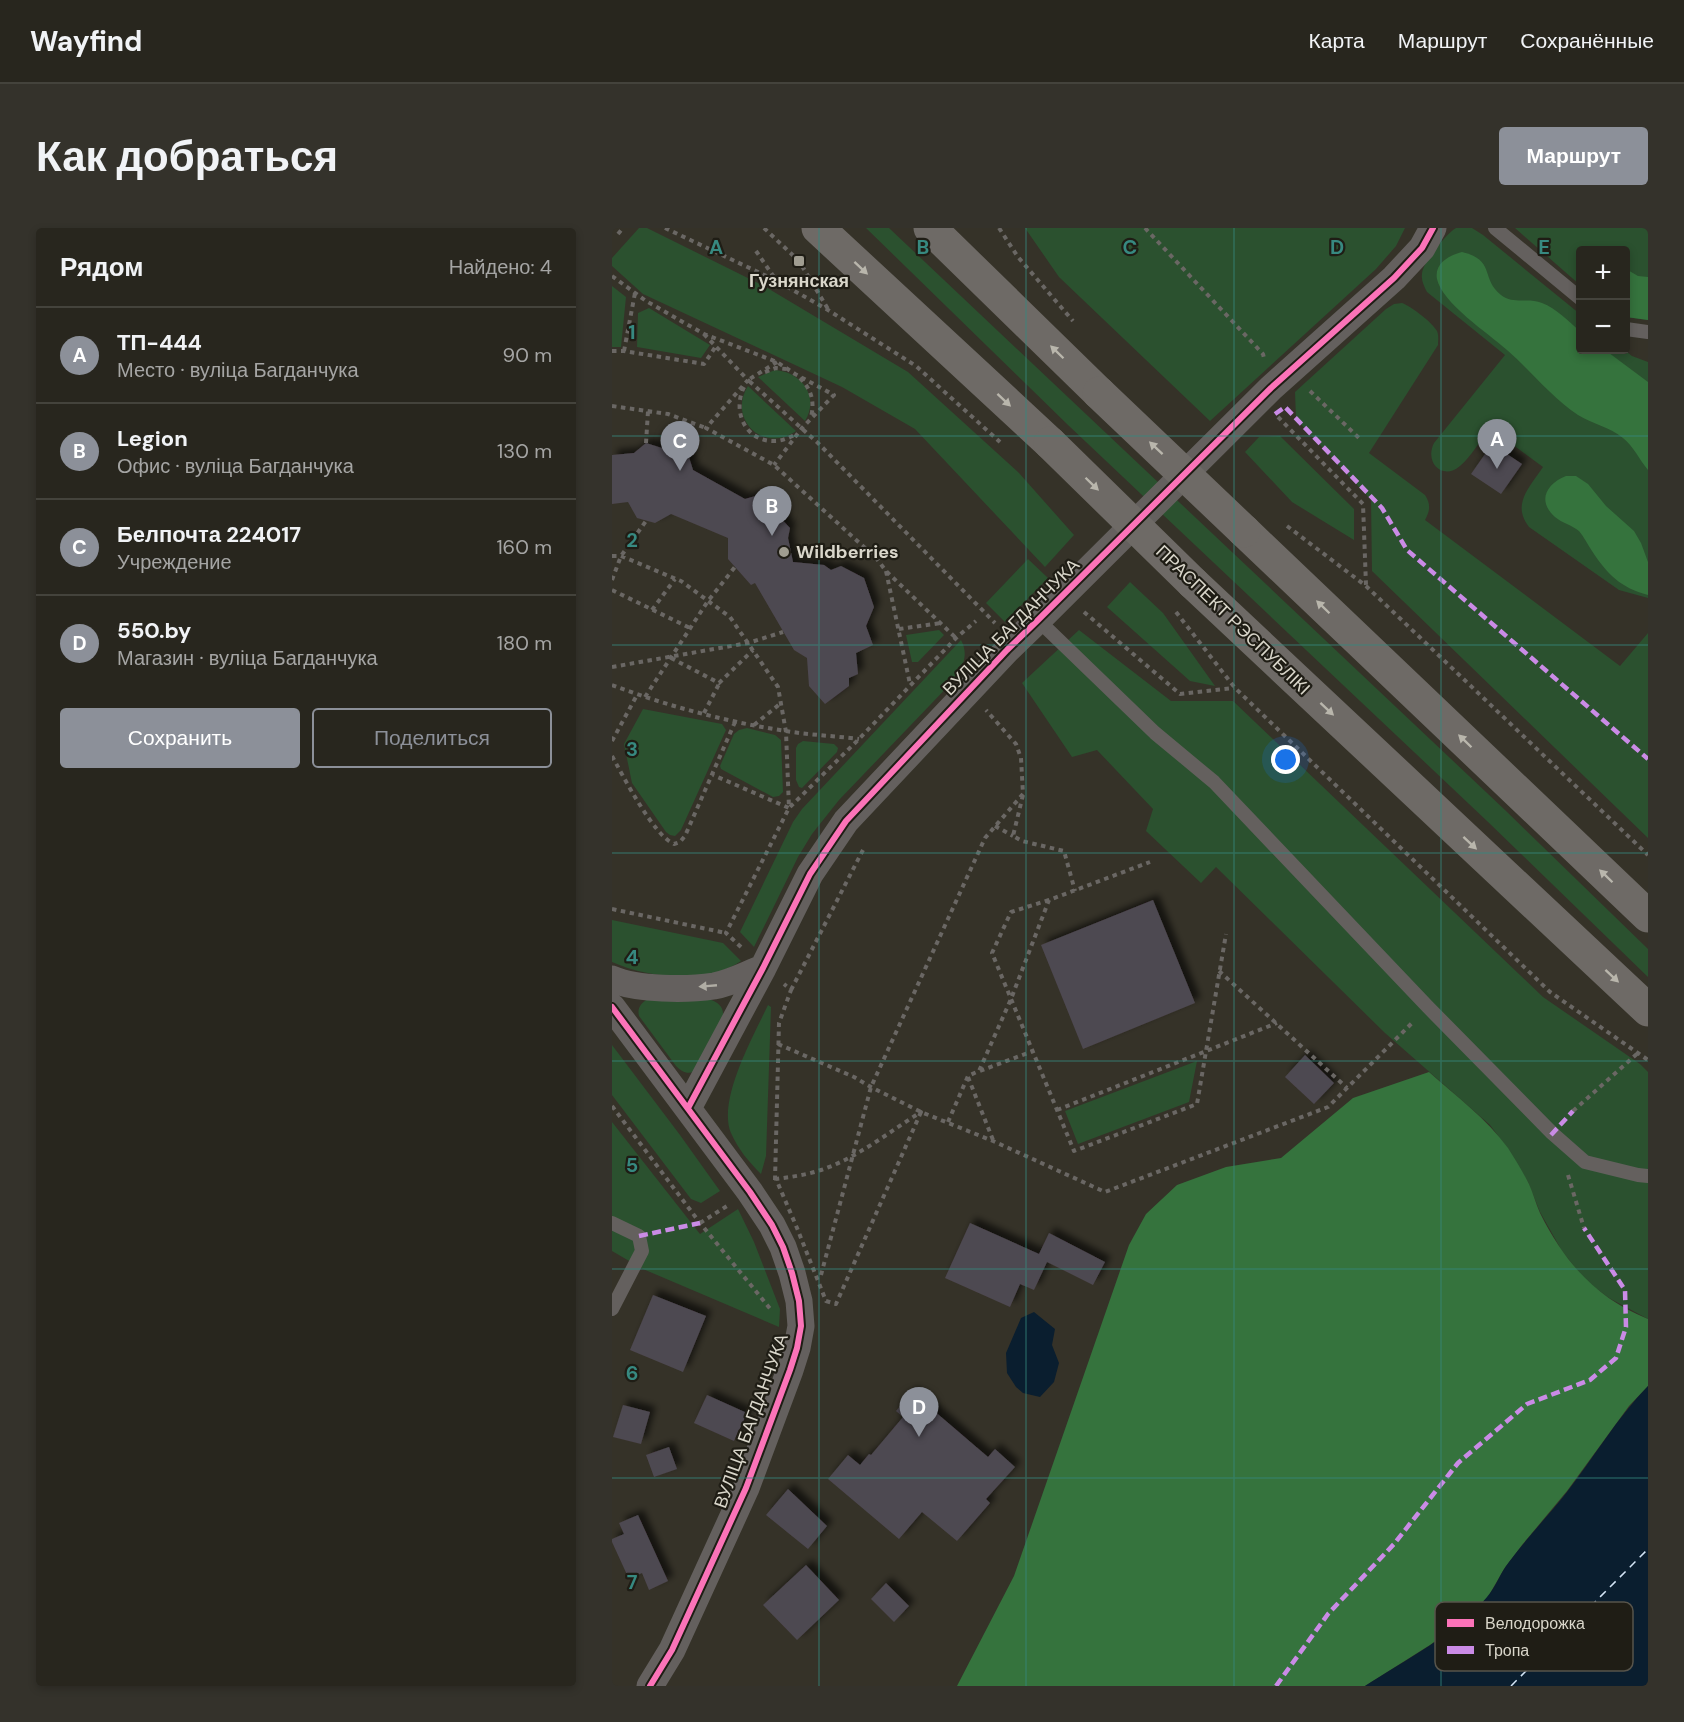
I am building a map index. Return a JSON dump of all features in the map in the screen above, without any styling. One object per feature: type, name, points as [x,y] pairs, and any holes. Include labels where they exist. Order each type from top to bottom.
[{"type":"highway","name":"ПРАСПЕКТ РЭСПУБЛІКІ","points":[[818,228],[1050,443],[1182,594],[1648,1010]]},
{"type":"highway","points":[[930,228],[1099,393],[1648,916]]},
{"type":"street","name":"ВУЛІЦА БАГДАНЧУКА","points":[[688,1108],[810,874],[846,821],[1014,643],[1045,628],[1281,380],[1401,272],[1422,248],[1432,228]]},
{"type":"street","points":[[612,979],[636,986],[659,988],[715,986],[763,967]]},
{"type":"street","name":"ВУЛІЦА БАГДАНЧУКА","points":[[612,1007],[772,1225],[792,1273],[799,1301],[801,1326],[790,1370],[746,1488],[672,1650],[650,1686]]},
{"type":"lane","points":[[1495,228],[1576,295]]},
{"type":"lane","points":[[1630,330],[1648,332]]},
{"type":"lane","points":[[1045,628],[1155,733],[1214,782],[1428,1007],[1552,1132],[1586,1162],[1648,1176]]},
{"type":"lane","points":[[612,1223],[639,1236],[642,1251],[612,1309]]},
{"type":"path","points":[[618,234],[623,228]]},
{"type":"path","points":[[665,228],[777,281],[828,310],[916,366],[1001,443]]},
{"type":"path","points":[[764,228],[799,261],[828,310]]},
{"type":"path","points":[[999,228],[1018,257]]},
{"type":"path","points":[[1145,228],[1263,354],[1281,380],[1359,438]]},
{"type":"path","points":[[995,235],[1018,257],[1079,329]]},
{"type":"path","points":[[756,251],[777,281]]},
{"type":"path","points":[[612,276],[646,301],[704,334],[777,362],[795,374],[808,387],[812,396],[812,415],[807,423]]},
{"type":"path","points":[[624,351],[635,293]]},
{"type":"path","points":[[704,334],[747,381],[802,428],[1014,643]]},
{"type":"path","points":[[612,351],[704,364],[716,346]]},
{"type":"path","points":[[706,429],[747,381],[777,362]]},
{"type":"path","points":[[756,376],[776,368],[785,369],[834,395],[802,428],[774,465]]},
{"type":"path","points":[[1281,380],[1275,414],[1363,504],[1366,586]]},
{"type":"path","points":[[747,381],[738,402],[743,422],[749,430],[756,437],[774,441],[783,441],[798,433]]},
{"type":"path","points":[[612,406],[668,414],[706,429],[774,465],[877,559],[886,571],[956,638]]},
{"type":"path","points":[[646,443],[648,411]]},
{"type":"path","points":[[612,580],[621,556],[646,521]]},
{"type":"path","points":[[1283,524],[1366,586],[1648,855]]},
{"type":"path","points":[[612,556],[621,556],[676,579],[730,617],[778,687],[786,732],[789,808]]},
{"type":"path","points":[[645,697],[708,601],[735,567]]},
{"type":"path","points":[[886,571],[910,685]]},
{"type":"path","points":[[652,610],[676,579]]},
{"type":"path","points":[[612,590],[690,628]]},
{"type":"path","points":[[1182,594],[1235,688],[1551,992],[1647,1059]]},
{"type":"path","points":[[1045,628],[1080,608],[1180,694],[1235,688]]},
{"type":"path","points":[[726,933],[789,808],[956,638],[976,621]]},
{"type":"path","points":[[899,629],[941,623]]},
{"type":"path","points":[[612,668],[748,643],[783,632]]},
{"type":"path","points":[[704,713],[719,683],[753,650]]},
{"type":"path","points":[[670,658],[719,683]]},
{"type":"path","points":[[612,685],[645,697],[735,722],[786,732],[859,739]]},
{"type":"path","points":[[612,741],[637,694]]},
{"type":"path","points":[[753,725],[782,703]]},
{"type":"path","points":[[978,717],[991,703]]},
{"type":"path","points":[[985,709],[1016,744],[1021,758],[1023,794],[1013,836]]},
{"type":"path","points":[[612,756],[638,802],[668,842],[674,844],[680,842],[685,836],[735,722]]},
{"type":"path","points":[[713,775],[789,808]]},
{"type":"path","points":[[819,1284],[871,1087],[985,838],[1023,794]]},
{"type":"path","points":[[995,825],[1022,841],[1064,851],[1075,891]]},
{"type":"path","points":[[863,849],[791,990],[779,1023],[776,1179],[826,1301],[836,1304],[921,1112]]},
{"type":"path","points":[[1150,862],[1075,891],[1011,912],[992,953],[1074,1151],[1197,1104],[1226,934]]},
{"type":"path","points":[[979,1071],[1011,999],[1049,900]]},
{"type":"path","points":[[612,909],[726,933],[791,990]]},
{"type":"path","points":[[1219,971],[1347,1088]]},
{"type":"path","points":[[778,1044],[854,1077],[921,1112],[993,1141],[1106,1192],[1328,1107],[1428,1007]]},
{"type":"path","points":[[1057,1110],[1277,1023]]},
{"type":"path","points":[[948,1122],[968,1076],[1033,1052]]},
{"type":"path","points":[[1573,1111],[1638,1053]]},
{"type":"path","points":[[968,1076],[993,1141]]},
{"type":"path","points":[[612,1106],[700,1222],[775,1315]]},
{"type":"path","points":[[766,1184],[776,1179],[820,1170],[853,1156],[921,1112]]},
{"type":"path","points":[[700,1222],[732,1202]]},
{"type":"green space","points":[[639,228],[647,228],[764,286],[908,372],[1019,473],[1074,535],[1045,567],[915,429],[842,387],[643,294],[612,266],[612,258]]},
{"type":"green space","points":[[866,228],[889,228],[1505,810],[1648,949],[1648,977],[1487,821],[1068,425]]},
{"type":"green space","points":[[1025,228],[1405,228],[1396,246],[1376,269],[1210,421],[1059,277]]},
{"type":"green space","points":[[1456,228],[1472,228],[1483,235],[1576,311],[1576,354],[1629,354],[1648,362],[1648,598],[1619,590],[1529,527],[1524,519],[1522,503],[1528,489],[1543,467],[1490,428],[1468,458],[1454,470],[1442,471],[1433,463],[1431,457],[1434,443],[1505,355],[1427,292],[1424,285],[1422,274],[1426,263]]},
{"type":"green space","points":[[1515,228],[1648,228],[1648,320],[1630,318],[1630,246],[1576,246],[1576,281]]},
{"type":"green space","points":[[1462,252],[1473,255],[1484,265],[1495,289],[1506,298],[1537,301],[1562,316],[1576,328],[1576,354],[1610,354],[1648,382],[1648,470],[1623,438],[1568,408],[1507,350],[1456,308],[1447,298],[1437,279],[1440,264]]},
{"type":"green space","points":[[1630,271],[1638,276],[1648,277],[1648,320],[1630,318]]},
{"type":"green space","points":[[612,286],[626,297],[621,347],[612,347]]},
{"type":"green space","points":[[1402,303],[1434,327],[1438,335],[1438,345],[1369,453],[1425,495],[1429,508],[1425,520],[1620,666],[1648,633],[1648,838],[1372,571],[1371,500],[1296,419],[1295,392],[1386,309],[1394,304]]},
{"type":"green space","points":[[649,308],[710,345],[701,358],[637,347],[638,313]]},
{"type":"green space","points":[[775,370],[793,375],[805,387],[810,403],[805,421],[758,377]]},
{"type":"green space","points":[[748,386],[796,431],[784,437],[772,438],[761,436],[752,430],[742,410],[743,398]]},
{"type":"green space","points":[[1280,436],[1354,509],[1354,540],[1292,502],[1245,452],[1259,437]]},
{"type":"green space","points":[[1566,476],[1576,476],[1588,484],[1606,506],[1634,531],[1648,562],[1648,595],[1615,579],[1579,531],[1549,511],[1545,499],[1546,493],[1553,484]]},
{"type":"green space","points":[[1028,559],[1048,578],[1005,622],[986,603]]},
{"type":"green space","points":[[1130,582],[1163,613],[1215,686],[1190,681],[1107,607]]},
{"type":"green space","points":[[939,630],[944,635],[918,662],[912,662],[906,635]]},
{"type":"green space","points":[[1079,630],[1171,701],[1233,701],[1543,997],[1640,1064],[1648,1072],[1648,1319],[1609,1298],[1586,1281],[1562,1251],[1540,1212],[1528,1182],[1490,1125],[1385,1033],[1216,867],[1201,883],[1146,831],[1153,809],[1097,750],[1072,757],[1022,683]]},
{"type":"green space","points":[[961,640],[965,656],[954,680],[839,800],[812,834],[798,857],[754,947],[740,932],[793,822],[802,809]]},
{"type":"green space","points":[[643,709],[722,724],[726,730],[681,830],[675,836],[666,832],[632,783],[624,744]]},
{"type":"green space","points":[[747,728],[775,735],[781,740],[783,792],[779,796],[773,797],[721,769],[720,766],[734,734]]},
{"type":"green space","points":[[803,741],[834,744],[838,748],[837,752],[802,788],[796,780],[796,748]]},
{"type":"green space","points":[[612,920],[723,943],[741,961],[712,974],[695,976],[660,975],[627,968],[612,962]]},
{"type":"green space","points":[[648,999],[708,999],[721,1007],[723,1017],[694,1072],[684,1072],[676,1066],[639,1016],[640,1006]]},
{"type":"green space","points":[[768,1005],[771,1007],[766,1156],[761,1174],[737,1144],[731,1133],[728,1119],[729,1103],[739,1068]]},
{"type":"green space","points":[[612,1045],[720,1191],[701,1203],[691,1199],[612,1095]]},
{"type":"green space","points":[[1197,1061],[1189,1102],[1078,1144],[1065,1111]]},
{"type":"green space","points":[[1429,1072],[1481,1118],[1508,1148],[1529,1184],[1540,1213],[1571,1263],[1613,1301],[1648,1319],[1648,1386],[1629,1406],[1567,1491],[1522,1545],[1504,1569],[1488,1597],[1483,1602],[1435,1602],[1435,1641],[1365,1686],[957,1686],[1014,1576],[1129,1245],[1146,1214],[1177,1185],[1226,1167],[1281,1158],[1353,1098]]},
{"type":"green space","points":[[612,1122],[700,1234],[738,1209],[754,1242],[780,1309],[779,1327],[643,1269],[612,1251]]},
{"type":"water","points":[[1034,1312],[1055,1329],[1052,1345],[1059,1363],[1054,1382],[1040,1397],[1023,1393],[1007,1373],[1006,1353],[1021,1318]]},
{"type":"water","points":[[1648,1386],[1648,1686],[1365,1686],[1435,1642],[1435,1671],[1633,1671],[1633,1602],[1482,1602],[1506,1566],[1567,1492]]},
{"type":"building","points":[[646,443],[688,454],[693,470],[745,499],[759,495],[790,528],[788,538],[793,562],[824,565],[831,570],[841,566],[864,578],[874,607],[866,626],[873,645],[856,653],[858,674],[849,678],[849,686],[825,704],[809,686],[807,658],[794,650],[755,583],[751,585],[728,559],[728,538],[671,514],[655,523],[637,518],[628,502],[612,504],[612,455],[634,453]]},
{"type":"building","points":[[1492,444],[1522,464],[1501,494],[1471,474]]},
{"type":"building","points":[[1153,900],[1195,1003],[1083,1049],[1041,945]]},
{"type":"building","points":[[1305,1055],[1334,1083],[1314,1104],[1285,1077]]},
{"type":"building","points":[[970,1223],[1039,1254],[1049,1233],[1105,1262],[1093,1285],[1047,1262],[1034,1290],[1020,1284],[1010,1307],[945,1278]]},
{"type":"building","points":[[653,1295],[706,1316],[683,1372],[630,1350]]},
{"type":"building","points":[[912,1392],[988,1457],[995,1449],[1015,1467],[986,1499],[990,1503],[957,1541],[922,1512],[899,1539],[828,1479],[848,1455],[860,1465],[869,1454],[871,1455],[903,1417],[896,1411]]},
{"type":"building","points":[[707,1395],[747,1413],[734,1441],[694,1423]]},
{"type":"building","points":[[623,1405],[650,1412],[641,1444],[613,1437]]},
{"type":"building","points":[[669,1447],[677,1469],[654,1477],[646,1455]]},
{"type":"building","points":[[788,1489],[827,1526],[808,1549],[766,1515]]},
{"type":"building","points":[[638,1515],[668,1581],[649,1590],[642,1573],[629,1579],[612,1542],[612,1539],[624,1534],[619,1523]]},
{"type":"building","points":[[806,1565],[839,1600],[797,1640],[763,1605]]},
{"type":"building","points":[[886,1583],[909,1606],[894,1622],[871,1599]]},
{"type":"ferry route","points":[[1595,1602],[1648,1549]]},
{"type":"ferry route","points":[[1511,1686],[1526,1671]]},
{"type":"marked path","points":[[1275,414],[1285,407],[1382,508],[1407,550],[1648,759]]},
{"type":"marked path","points":[[1551,1135],[1573,1111]]},
{"type":"marked path","points":[[639,1236],[700,1223]]},
{"type":"marked path","points":[[1276,1686],[1328,1614],[1394,1544],[1458,1463],[1527,1404],[1590,1380],[1616,1358],[1626,1327],[1625,1290],[1584,1228]]},
{"type":"cycle path","points":[[688,1108],[810,874],[846,821],[1007,650],[1271,388],[1394,278],[1422,248],[1433,228]]},
{"type":"cycle path","points":[[612,1007],[772,1225],[792,1273],[799,1301],[801,1326],[790,1370],[746,1488],[672,1650],[650,1686]]},
{"type":"place","name":"Гузнянская","points":[[799,261]]},
{"type":"place","name":"ТП-444","points":[[1497,469]]},
{"type":"place","name":"Белпочта 224017","points":[[680,471]]},
{"type":"place","name":"Legion","points":[[772,536]]},
{"type":"place","name":"Wildberries","points":[[784,552]]},
{"type":"place","name":"550.by","points":[[919,1437]]}]
